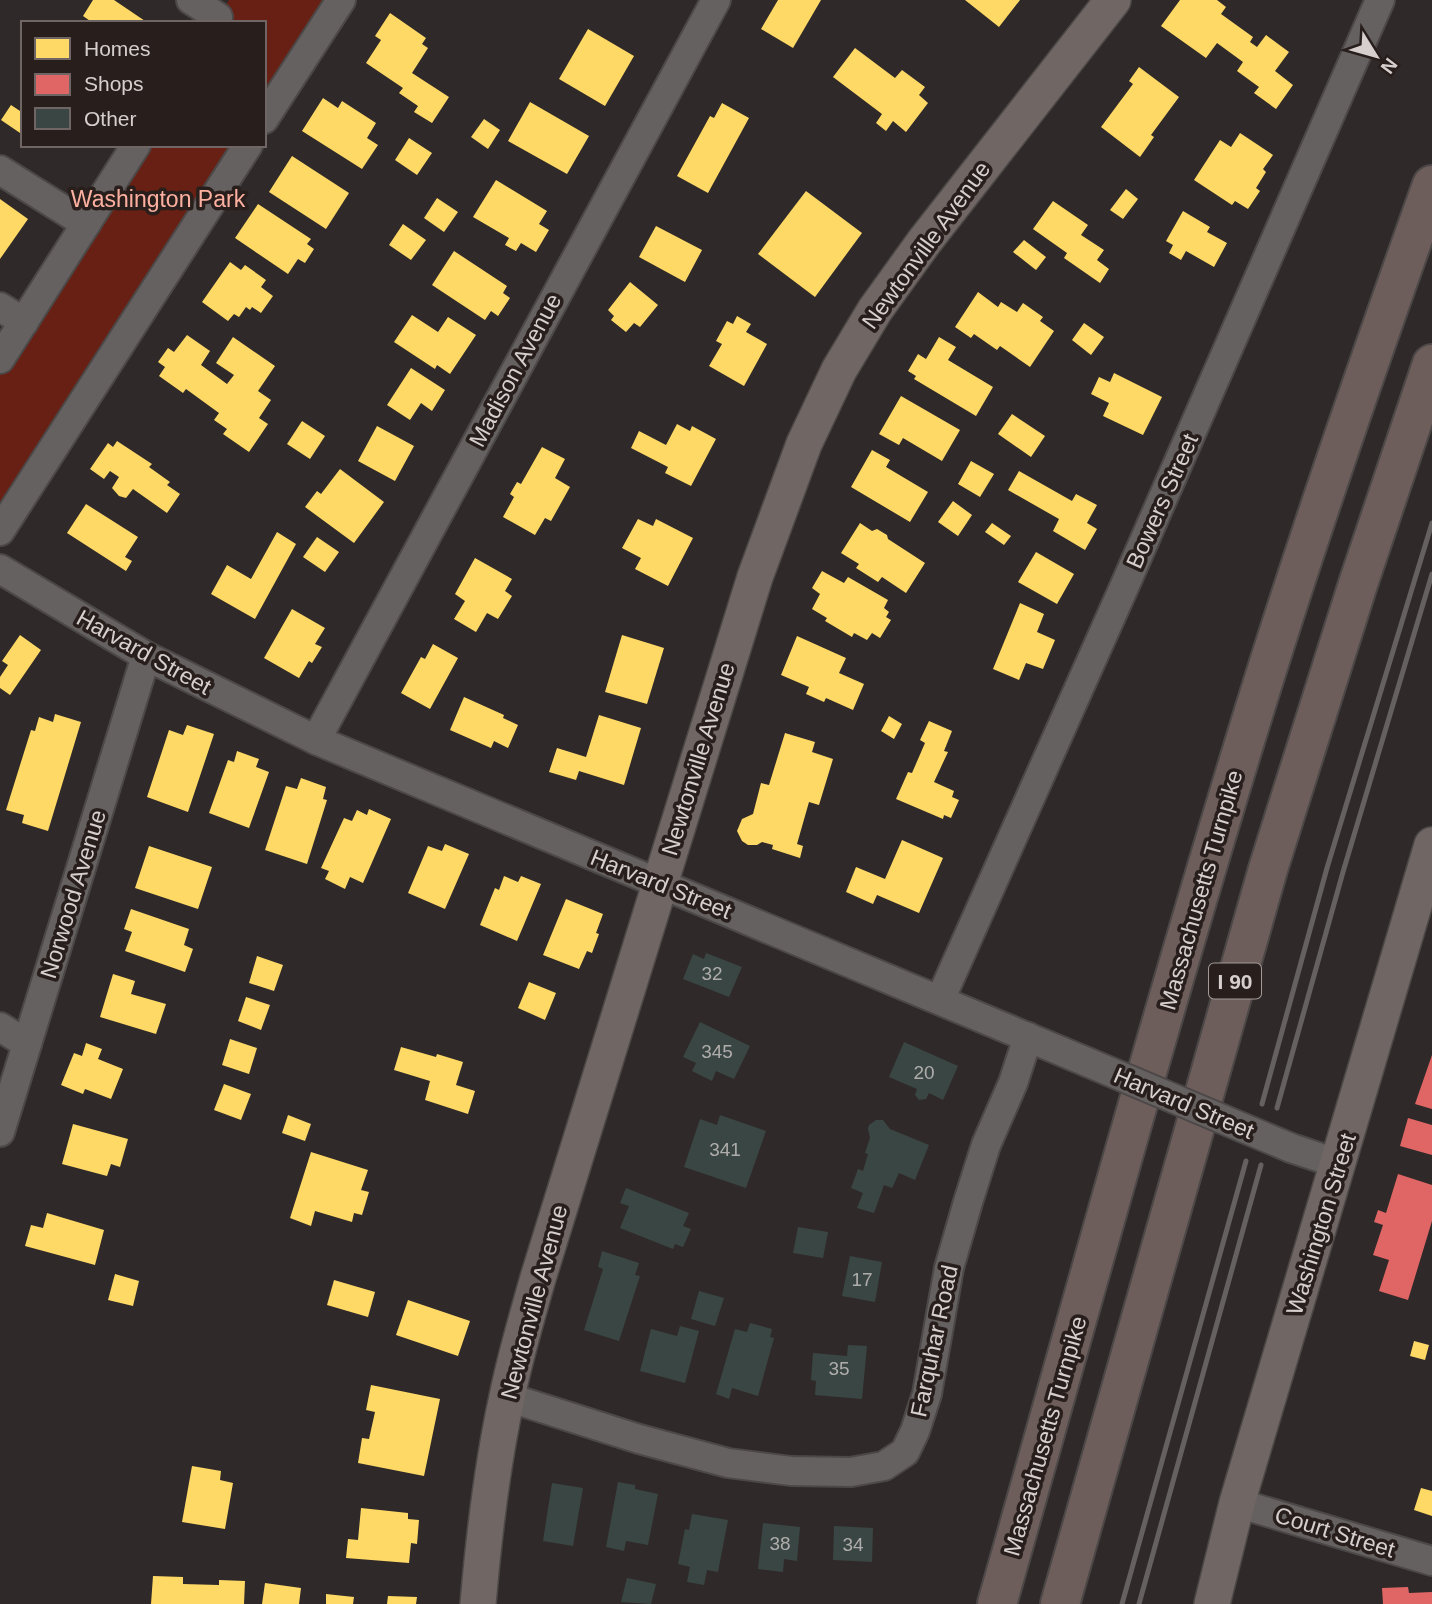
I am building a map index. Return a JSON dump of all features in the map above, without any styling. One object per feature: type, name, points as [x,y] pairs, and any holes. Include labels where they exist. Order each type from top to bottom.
[{"type":"highway","name":"Massachusetts Turnpike","points":[[998,1604],[1187,931],[1241,752],[1338,455],[1432,185]]},
{"type":"highway","name":"I 90","points":[[1060,1604],[1242,956],[1358,584],[1432,364]]},
{"type":"main road","name":"Newtonville Avenue","points":[[478,1604],[486,1519],[507,1397],[538,1278],[755,578],[804,444],[839,370],[875,310],[924,242],[1113,0]]},
{"type":"main road","name":"Washington Street","points":[[1212,1604],[1237,1503],[1432,845]]},
{"type":"street","points":[[191,0],[220,13]]},
{"type":"street","points":[[266,117],[341,0]]},
{"type":"street","name":"Madison Avenue","points":[[316,740],[716,0]]},
{"type":"street","name":"Bowers Street","points":[[940,1000],[1125,585],[1380,0]]},
{"type":"street","points":[[0,359],[135,147]]},
{"type":"street","points":[[0,531],[247,147]]},
{"type":"street","points":[[0,170],[86,224]]},
{"type":"street","points":[[0,307],[24,322]]},
{"type":"street","name":"Harvard Street","points":[[0,569],[146,656],[316,740],[1291,1148],[1339,1164]]},
{"type":"street","name":"Norwood Avenue","points":[[0,1132],[146,656]]},
{"type":"street","points":[[0,1027],[27,1044]]},
{"type":"street","name":"Farquhar Road","points":[[507,1397],[639,1439],[728,1463],[791,1471],[851,1472],[884,1466],[905,1452],[927,1394],[948,1268],[986,1145],[1013,1083],[1028,1037]]},
{"type":"street","name":"Court Street","points":[[1237,1503],[1432,1561]]},
{"type":"green space","points":[[229,0],[341,0],[266,116],[266,21],[215,21]]},
{"type":"green space","name":"Washington Park","points":[[135,147],[247,147],[0,531],[0,359]]},
{"type":"building: Homes","points":[[93,0],[114,0],[145,21],[90,21],[83,16]]},
{"type":"building: Homes","points":[[778,0],[821,0],[793,48],[761,29]]},
{"type":"building: Homes","points":[[965,0],[1020,0],[999,27]]},
{"type":"building: Homes","points":[[1180,0],[1217,0],[1226,7],[1221,14],[1253,37],[1250,42],[1257,47],[1266,35],[1289,52],[1275,71],[1293,85],[1276,109],[1254,93],[1259,87],[1237,71],[1243,62],[1217,43],[1206,58],[1161,26]]},
{"type":"building: Homes","points":[[390,13],[426,38],[422,44],[428,48],[412,73],[449,97],[432,123],[414,112],[418,106],[399,93],[403,88],[366,63],[381,40],[375,36]]},
{"type":"building: Homes","points":[[588,29],[634,56],[605,106],[559,79]]},
{"type":"building: Homes","points":[[855,48],[895,78],[902,70],[925,87],[919,95],[928,103],[906,132],[893,121],[886,131],[876,123],[882,114],[833,77]]},
{"type":"building: Homes","points":[[1139,67],[1179,97],[1151,135],[1154,137],[1140,157],[1101,127],[1133,84],[1129,81]]},
{"type":"building: Homes","points":[[323,98],[338,108],[342,101],[376,123],[367,138],[378,145],[362,169],[302,131]]},
{"type":"building: Homes","points":[[530,102],[589,136],[567,174],[508,141]]},
{"type":"building: Homes","points":[[722,103],[749,118],[708,193],[677,176],[710,116],[714,118]]},
{"type":"building: Homes","points":[[11,105],[21,112],[21,134],[1,120]]},
{"type":"building: Homes","points":[[484,119],[500,130],[488,149],[471,137]]},
{"type":"building: Homes","points":[[1240,133],[1273,155],[1263,169],[1266,172],[1256,188],[1260,191],[1248,209],[1235,201],[1232,205],[1194,180],[1220,140],[1231,147]]},
{"type":"building: Homes","points":[[409,138],[432,153],[417,175],[395,160]]},
{"type":"building: Homes","points":[[292,156],[349,193],[326,229],[269,192]]},
{"type":"building: Homes","points":[[496,180],[547,211],[539,224],[549,230],[536,252],[521,243],[516,251],[505,245],[509,238],[473,217]]},
{"type":"building: Homes","points":[[1126,189],[1138,199],[1123,219],[1110,210]]},
{"type":"building: Homes","points":[[806,191],[862,233],[815,297],[758,254]]},
{"type":"building: Homes","points":[[437,198],[458,212],[444,232],[424,218]]},
{"type":"building: Homes","points":[[0,199],[28,219],[0,259]]},
{"type":"building: Homes","points":[[1053,201],[1088,225],[1081,235],[1104,250],[1097,260],[1109,269],[1100,283],[1064,258],[1067,253],[1033,229]]},
{"type":"building: Homes","points":[[258,204],[311,239],[307,244],[314,249],[305,263],[298,259],[288,274],[235,238]]},
{"type":"building: Homes","points":[[1183,211],[1210,227],[1207,232],[1227,243],[1214,267],[1186,251],[1181,260],[1169,253],[1173,245],[1166,241]]},
{"type":"building: Homes","points":[[403,224],[426,240],[411,260],[389,245]]},
{"type":"building: Homes","points":[[656,226],[702,250],[685,282],[639,257]]},
{"type":"building: Homes","points":[[1024,240],[1046,257],[1036,270],[1013,252]]},
{"type":"building: Homes","points":[[454,251],[507,286],[503,293],[510,298],[498,316],[491,311],[485,320],[432,285]]},
{"type":"building: Homes","points":[[230,262],[241,270],[245,265],[266,280],[261,287],[273,296],[261,313],[252,307],[250,310],[246,307],[239,317],[234,314],[228,321],[202,302]]},
{"type":"building: Homes","points":[[630,282],[658,305],[640,327],[634,323],[626,332],[611,320],[614,316],[608,310]]},
{"type":"building: Homes","points":[[978,292],[998,307],[1001,302],[1017,312],[1023,303],[1043,317],[1040,321],[1054,331],[1030,367],[1000,346],[997,350],[974,334],[971,338],[955,327]]},
{"type":"building: Homes","points":[[412,315],[438,332],[448,317],[476,335],[450,374],[437,365],[435,369],[394,342]]},
{"type":"building: Homes","points":[[737,316],[751,324],[746,332],[767,344],[744,386],[709,366],[722,344],[716,341],[727,321],[733,324]]},
{"type":"building: Homes","points":[[1084,323],[1104,337],[1091,355],[1072,340]]},
{"type":"building: Homes","points":[[187,335],[210,351],[201,365],[227,384],[234,375],[216,363],[233,337],[275,366],[258,391],[271,400],[259,418],[268,424],[249,452],[223,434],[227,429],[214,420],[219,413],[186,389],[183,393],[159,376],[165,367],[158,362],[168,348],[174,352]]},
{"type":"building: Homes","points":[[939,337],[956,347],[948,360],[993,387],[976,416],[914,379],[916,376],[908,371],[918,354],[926,359]]},
{"type":"building: Homes","points":[[411,368],[445,390],[432,411],[421,403],[410,420],[387,405]]},
{"type":"building: Homes","points":[[1114,373],[1162,397],[1143,435],[1103,416],[1109,403],[1091,394],[1099,377],[1110,382]]},
{"type":"building: Homes","points":[[901,396],[960,430],[942,461],[903,438],[899,445],[879,434]]},
{"type":"building: Homes","points":[[1012,414],[1045,436],[1031,457],[998,434]]},
{"type":"building: Homes","points":[[302,421],[325,436],[310,459],[287,444]]},
{"type":"building: Homes","points":[[677,424],[690,431],[692,426],[716,439],[691,486],[665,473],[668,467],[631,448],[639,431],[666,445]]},
{"type":"building: Homes","points":[[377,426],[414,446],[395,481],[358,461]]},
{"type":"building: Homes","points":[[117,441],[152,464],[149,467],[170,482],[167,485],[180,494],[167,513],[133,489],[126,498],[119,496],[112,488],[119,477],[110,471],[104,479],[90,469],[108,443],[113,447]]},
{"type":"building: Homes","points":[[542,447],[565,459],[555,478],[570,487],[551,521],[545,518],[535,535],[503,517],[514,497],[510,494],[517,482],[521,484]]},
{"type":"building: Homes","points":[[872,450],[890,460],[886,467],[928,492],[910,522],[851,487]]},
{"type":"building: Homes","points":[[971,461],[994,474],[980,497],[958,484]]},
{"type":"building: Homes","points":[[340,469],[384,502],[354,543],[305,507],[317,491],[321,494]]},
{"type":"building: Homes","points":[[1019,471],[1072,501],[1076,494],[1097,505],[1087,523],[1097,529],[1085,550],[1053,531],[1059,519],[1008,490]]},
{"type":"building: Homes","points":[[953,501],[972,515],[958,536],[938,522]]},
{"type":"building: Homes","points":[[86,504],[138,537],[125,557],[132,561],[126,571],[67,533]]},
{"type":"building: Homes","points":[[638,519],[653,526],[656,519],[693,538],[668,586],[635,569],[641,558],[622,548]]},
{"type":"building: Homes","points":[[860,523],[872,531],[877,529],[887,535],[888,539],[925,563],[906,593],[882,577],[878,582],[856,568],[859,564],[841,553]]},
{"type":"building: Homes","points":[[992,523],[1011,536],[1004,545],[985,532]]},
{"type":"building: Homes","points":[[277,532],[296,544],[255,619],[211,594],[227,565],[251,579]]},
{"type":"building: Homes","points":[[317,537],[339,552],[325,572],[303,557]]},
{"type":"building: Homes","points":[[1036,552],[1074,574],[1057,604],[1018,582]]},
{"type":"building: Homes","points":[[475,558],[512,579],[505,591],[512,596],[498,619],[487,613],[476,632],[454,619],[465,601],[455,594]]},
{"type":"building: Homes","points":[[822,571],[844,583],[848,577],[888,600],[884,608],[889,612],[886,617],[891,620],[880,638],[872,633],[867,640],[854,633],[852,637],[825,621],[827,618],[812,609],[820,594],[812,588]]},
{"type":"building: Homes","points":[[1020,603],[1044,614],[1037,632],[1055,640],[1043,669],[1026,663],[1019,680],[993,669]]},
{"type":"building: Homes","points":[[292,609],[325,628],[315,644],[322,647],[299,678],[264,658]]},
{"type":"building: Homes","points":[[20,635],[41,650],[10,695],[0,688],[0,677],[8,665],[2,661]]},
{"type":"building: Homes","points":[[622,635],[664,648],[647,704],[605,692]]},
{"type":"building: Homes","points":[[797,636],[846,658],[839,673],[864,684],[853,710],[826,698],[824,702],[806,694],[809,687],[781,675]]},
{"type":"building: Homes","points":[[433,644],[458,658],[430,709],[401,693],[421,657],[425,659]]},
{"type":"building: Homes","points":[[464,697],[504,715],[503,718],[518,725],[508,748],[494,741],[491,748],[450,730]]},
{"type":"building: Homes","points":[[55,714],[81,722],[48,831],[22,823],[24,815],[6,810],[31,730],[35,731],[39,717],[53,722]]},
{"type":"building: Homes","points":[[599,715],[641,728],[624,785],[579,771],[576,780],[549,772],[557,748],[586,757]]},
{"type":"building: Homes","points":[[889,716],[902,724],[894,739],[881,731]]},
{"type":"building: Homes","points":[[929,721],[952,731],[944,751],[948,752],[934,782],[954,791],[952,797],[959,800],[951,818],[944,815],[943,819],[896,799],[908,772],[912,773],[925,743],[920,740]]},
{"type":"building: Homes","points":[[187,725],[214,734],[188,812],[147,797],[169,730],[183,735]]},
{"type":"building: Homes","points":[[785,733],[815,742],[812,752],[833,759],[819,805],[809,802],[797,844],[803,846],[800,858],[772,849],[773,845],[762,842],[748,845],[742,841],[737,831],[742,819],[753,814],[761,783],[769,785]]},
{"type":"building: Homes","points":[[237,751],[259,759],[256,767],[269,772],[249,828],[209,813],[228,760],[234,762]]},
{"type":"building: Homes","points":[[301,778],[326,787],[323,799],[327,800],[307,864],[265,850],[286,786],[297,789]]},
{"type":"building: Homes","points":[[369,809],[391,819],[363,883],[350,877],[345,889],[325,879],[329,871],[321,868],[344,818],[352,821],[357,810],[367,815]]},
{"type":"building: Homes","points":[[902,840],[943,858],[919,913],[877,895],[873,904],[846,892],[856,867],[885,879]]},
{"type":"building: Homes","points":[[445,844],[469,854],[445,909],[408,893],[428,846],[442,851]]},
{"type":"building: Homes","points":[[149,846],[212,867],[198,909],[135,888]]},
{"type":"building: Homes","points":[[504,876],[518,882],[521,876],[541,884],[517,941],[480,925],[495,888],[499,890]]},
{"type":"building: Homes","points":[[566,899],[603,914],[592,953],[587,951],[579,969],[543,955]]},
{"type":"building: Homes","points":[[131,909],[189,929],[184,945],[193,949],[185,972],[125,951],[132,932],[124,929]]},
{"type":"building: Homes","points":[[257,956],[283,965],[274,991],[249,983]]},
{"type":"building: Homes","points":[[113,974],[135,981],[131,994],[166,1004],[156,1034],[100,1017]]},
{"type":"building: Homes","points":[[529,982],[556,993],[545,1020],[518,1008]]},
{"type":"building: Homes","points":[[246,997],[270,1005],[261,1030],[238,1021]]},
{"type":"building: Homes","points":[[230,1039],[257,1048],[249,1074],[222,1065]]},
{"type":"building: Homes","points":[[86,1043],[102,1049],[98,1059],[123,1069],[111,1099],[85,1089],[83,1094],[61,1085],[74,1053],[82,1056]]},
{"type":"building: Homes","points":[[401,1047],[463,1062],[456,1085],[475,1091],[468,1114],[425,1100],[430,1081],[394,1070]]},
{"type":"building: Homes","points":[[224,1084],[251,1094],[241,1120],[214,1110]]},
{"type":"building: Homes","points":[[288,1115],[311,1124],[305,1141],[282,1133]]},
{"type":"building: Homes","points":[[73,1124],[128,1139],[120,1167],[111,1164],[107,1176],[62,1164]]},
{"type":"building: Homes","points":[[311,1152],[368,1170],[361,1190],[369,1192],[362,1215],[354,1213],[352,1222],[315,1211],[311,1226],[290,1218]]},
{"type":"building: Homes","points":[[47,1213],[104,1230],[95,1265],[25,1246],[31,1225],[43,1228]]},
{"type":"building: Homes","points":[[115,1274],[139,1281],[133,1306],[108,1300]]},
{"type":"building: Homes","points":[[334,1280],[375,1292],[368,1317],[327,1305]]},
{"type":"building: Homes","points":[[408,1300],[470,1321],[458,1356],[396,1335]]},
{"type":"building: Homes","points":[[1414,1341],[1429,1345],[1425,1360],[1410,1356]]},
{"type":"building: Homes","points":[[371,1385],[440,1399],[424,1476],[358,1463],[362,1438],[369,1439],[375,1412],[366,1410]]},
{"type":"building: Homes","points":[[192,1466],[221,1471],[220,1480],[233,1483],[225,1529],[182,1522]]},
{"type":"building: Homes","points":[[1421,1488],[1432,1491],[1432,1516],[1414,1510]]},
{"type":"building: Homes","points":[[361,1508],[408,1513],[408,1519],[419,1520],[417,1544],[411,1543],[409,1563],[346,1558],[348,1539],[358,1540]]},
{"type":"building: Homes","points":[[153,1576],[183,1577],[183,1584],[219,1585],[219,1580],[245,1581],[244,1604],[151,1604]]},
{"type":"building: Homes","points":[[265,1583],[301,1588],[299,1604],[262,1604]]},
{"type":"building: Homes","points":[[326,1594],[354,1597],[353,1604],[326,1604]]},
{"type":"building: Homes","points":[[388,1596],[417,1597],[416,1604],[387,1604]]},
{"type":"building: Shops","points":[[1432,1055],[1432,1109],[1415,1104]]},
{"type":"building: Shops","points":[[1408,1118],[1432,1125],[1432,1155],[1400,1146]]},
{"type":"building: Shops","points":[[1398,1174],[1432,1185],[1432,1221],[1408,1300],[1379,1291],[1389,1260],[1373,1255],[1383,1225],[1374,1222],[1378,1210],[1386,1213]]},
{"type":"building: Shops","points":[[1408,1587],[1409,1593],[1432,1592],[1432,1604],[1383,1604],[1382,1588]]},
{"type":"building: Other","points":[[706,953],[742,967],[729,997],[683,979],[693,954],[704,959]]},
{"type":"building: Other","points":[[700,1022],[750,1046],[734,1079],[716,1071],[712,1081],[692,1071],[696,1063],[683,1057]]},
{"type":"building: Other","points":[[904,1042],[958,1066],[943,1100],[929,1093],[926,1099],[919,1100],[915,1095],[917,1089],[889,1077]]},
{"type":"building: Other","points":[[720,1115],[766,1131],[746,1188],[684,1167],[700,1119],[717,1125]]},
{"type":"building: Other","points":[[876,1120],[883,1120],[890,1129],[929,1145],[915,1180],[899,1173],[892,1188],[884,1185],[874,1213],[857,1208],[863,1193],[851,1188],[858,1169],[863,1171],[868,1154],[865,1153],[870,1138],[869,1125]]},
{"type":"building: Other","points":[[626,1188],[689,1213],[683,1226],[691,1229],[683,1247],[675,1244],[673,1249],[620,1228],[629,1206],[620,1203]]},
{"type":"building: Other","points":[[798,1227],[828,1232],[823,1258],[793,1253]]},
{"type":"building: Other","points":[[602,1251],[639,1263],[635,1275],[640,1276],[619,1341],[584,1330],[603,1269],[598,1267]]},
{"type":"building: Other","points":[[850,1256],[882,1262],[875,1302],[842,1296]]},
{"type":"building: Other","points":[[699,1291],[724,1298],[715,1326],[691,1319]]},
{"type":"building: Other","points":[[750,1323],[772,1329],[770,1337],[774,1338],[758,1396],[732,1388],[729,1399],[716,1394],[735,1329],[747,1332]]},
{"type":"building: Other","points":[[680,1326],[699,1331],[685,1383],[640,1371],[651,1329],[677,1336]]},
{"type":"building: Other","points":[[848,1345],[867,1346],[862,1399],[815,1395],[816,1381],[811,1380],[813,1353],[847,1356]]},
{"type":"building: Other","points":[[618,1482],[658,1494],[648,1545],[626,1541],[624,1551],[606,1547]]},
{"type":"building: Other","points":[[552,1483],[583,1488],[573,1546],[543,1541]]},
{"type":"building: Other","points":[[692,1514],[728,1520],[718,1572],[707,1570],[704,1585],[687,1582],[690,1567],[678,1564],[685,1529],[689,1530]]},
{"type":"building: Other","points":[[763,1523],[800,1527],[797,1561],[784,1559],[783,1572],[758,1569]]},
{"type":"building: Other","points":[[834,1526],[873,1528],[872,1562],[833,1560]]},
{"type":"building: Other","points":[[627,1578],[656,1584],[651,1604],[621,1602]]},
{"type":"railway","points":[[1262,1104],[1327,868],[1432,523]]},
{"type":"railway","points":[[1277,1108],[1343,872],[1432,574]]},
{"type":"railway","points":[[1122,1604],[1246,1161]]},
{"type":"railway","points":[[1139,1604],[1261,1165]]}]
